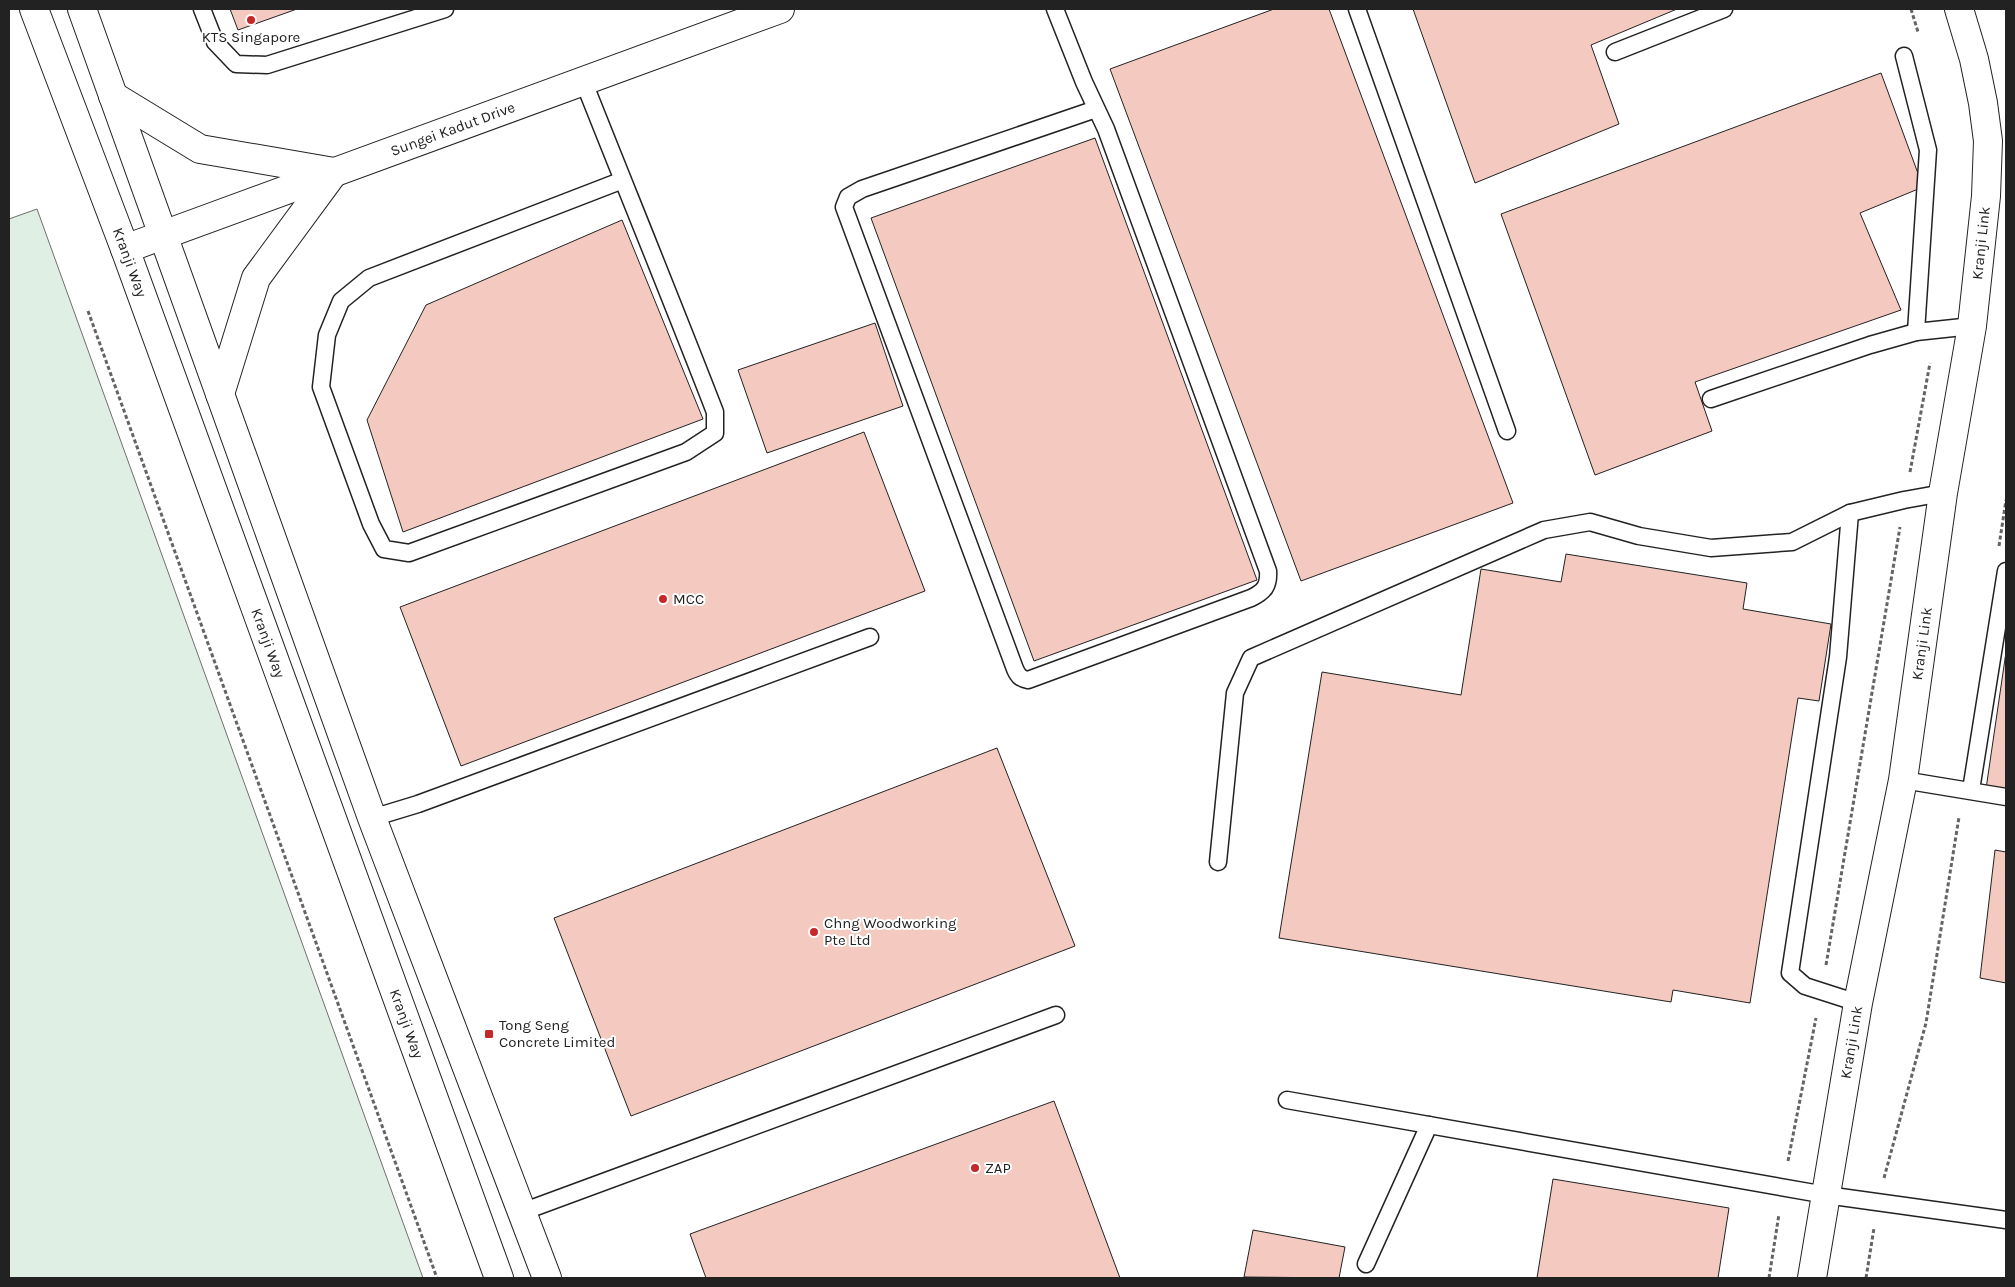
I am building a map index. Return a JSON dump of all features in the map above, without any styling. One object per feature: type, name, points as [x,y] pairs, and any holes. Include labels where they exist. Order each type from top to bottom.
[{"type":"main road","name":"Kranji Way","points":[[34,9],[126,249],[499,1278]]},
{"type":"main road","points":[[82,9],[372,818],[547,1278]]},
{"type":"main road","name":"Sungei Kadut Drive","points":[[126,249],[780,9]]},
{"type":"main road","name":"Kranji Link","points":[[1812,1278],[1858,1004],[1903,780],[1944,493],[1972,326],[1986,196],[1988,141],[1982,94],[1959,9]]},
{"type":"main road","points":[[114,96],[200,149],[334,172],[256,278],[220,394]]},
{"type":"lane","points":[[202,9],[215,42],[236,64],[267,65],[446,9]]},
{"type":"lane","points":[[1055,9],[1106,129],[1268,571],[1269,582],[1266,589],[1251,598],[1028,680],[1023,679],[1017,674],[1015,669],[844,207],[848,197],[862,189],[1096,109]]},
{"type":"lane","points":[[1357,9],[1507,431]]},
{"type":"lane","points":[[1615,52],[1724,9]]},
{"type":"lane","points":[[1904,56],[1928,150],[1916,332]]},
{"type":"lane","points":[[583,80],[623,180],[715,412],[715,433],[686,452],[408,553],[384,549],[371,524],[321,388],[327,335],[341,301],[369,278],[623,180]]},
{"type":"lane","points":[[1711,399],[1870,345],[1916,332],[1972,326]]},
{"type":"lane","points":[[1218,862],[1235,693],[1251,658],[1544,530],[1590,522],[1639,536],[1711,548],[1792,542],[1850,513],[1944,493]]},
{"type":"lane","points":[[1850,513],[1838,657],[1790,973],[1805,986],[1858,1004]]},
{"type":"lane","points":[[1967,789],[2006,571]]},
{"type":"lane","points":[[372,818],[418,804],[870,637]]},
{"type":"lane","points":[[1903,780],[1967,789],[2006,797]]},
{"type":"lane","points":[[522,1212],[1056,1015]]},
{"type":"lane","points":[[1287,1100],[1826,1194],[2006,1220]]},
{"type":"lane","points":[[1366,1264],[1429,1124]]},
{"type":"path","points":[[1911,9],[1919,36]]},
{"type":"path","points":[[88,312],[437,1278]]},
{"type":"path","points":[[1769,1278],[1783,1186],[1821,992],[1904,500],[1936,330]]},
{"type":"path","points":[[1999,548],[2006,500]]},
{"type":"path","points":[[1866,1278],[1878,1202],[1926,1023],[1967,789]]},
{"type":"green space","points":[[37,209],[423,1278],[9,1278],[9,219]]},
{"type":"building","name":"KTS Singapore","points":[[230,9],[297,9],[238,30]]},
{"type":"building","points":[[1274,9],[1329,9],[1513,503],[1301,581],[1110,69]]},
{"type":"building","points":[[1413,9],[1677,9],[1591,45],[1619,124],[1475,183]]},
{"type":"building","points":[[1881,73],[1923,187],[1860,213],[1901,310],[1695,382],[1712,431],[1595,475],[1501,214]]},
{"type":"building","points":[[1095,138],[1257,580],[1034,661],[871,218]]},
{"type":"building","points":[[622,220],[703,419],[403,532],[367,420],[426,305]]},
{"type":"building","points":[[875,323],[903,406],[767,453],[738,370]]},
{"type":"building","name":"MCC","points":[[864,432],[925,591],[461,766],[400,607]]},
{"type":"building","points":[[1566,554],[1747,583],[1743,609],[1831,624],[1819,701],[1798,698],[1750,1003],[1673,990],[1671,1002],[1279,938],[1322,672],[1461,695],[1481,569],[1561,582]]},
{"type":"building","points":[[2006,652],[2006,792],[1986,789]]},
{"type":"building","name":"Chng Woodworking Pte Ltd","points":[[997,748],[1075,946],[631,1116],[554,918]]},
{"type":"building","points":[[1995,850],[2006,852],[2006,983],[1980,978]]},
{"type":"building","name":"ZAP","points":[[1054,1101],[1120,1278],[706,1278],[690,1234]]},
{"type":"building","points":[[1553,1179],[1729,1208],[1718,1278],[1537,1278]]},
{"type":"building","points":[[1253,1230],[1345,1247],[1339,1278],[1244,1277]]},
{"type":"place","name":"KTS Singapore","points":[[251,20]]},
{"type":"place","name":"MCC","points":[[663,599]]},
{"type":"place","name":"Chng Woodworking Pte Ltd","points":[[814,932]]},
{"type":"place","name":"Tong Seng Concrete Limited","points":[[489,1034]]},
{"type":"place","name":"ZAP","points":[[975,1168]]}]
